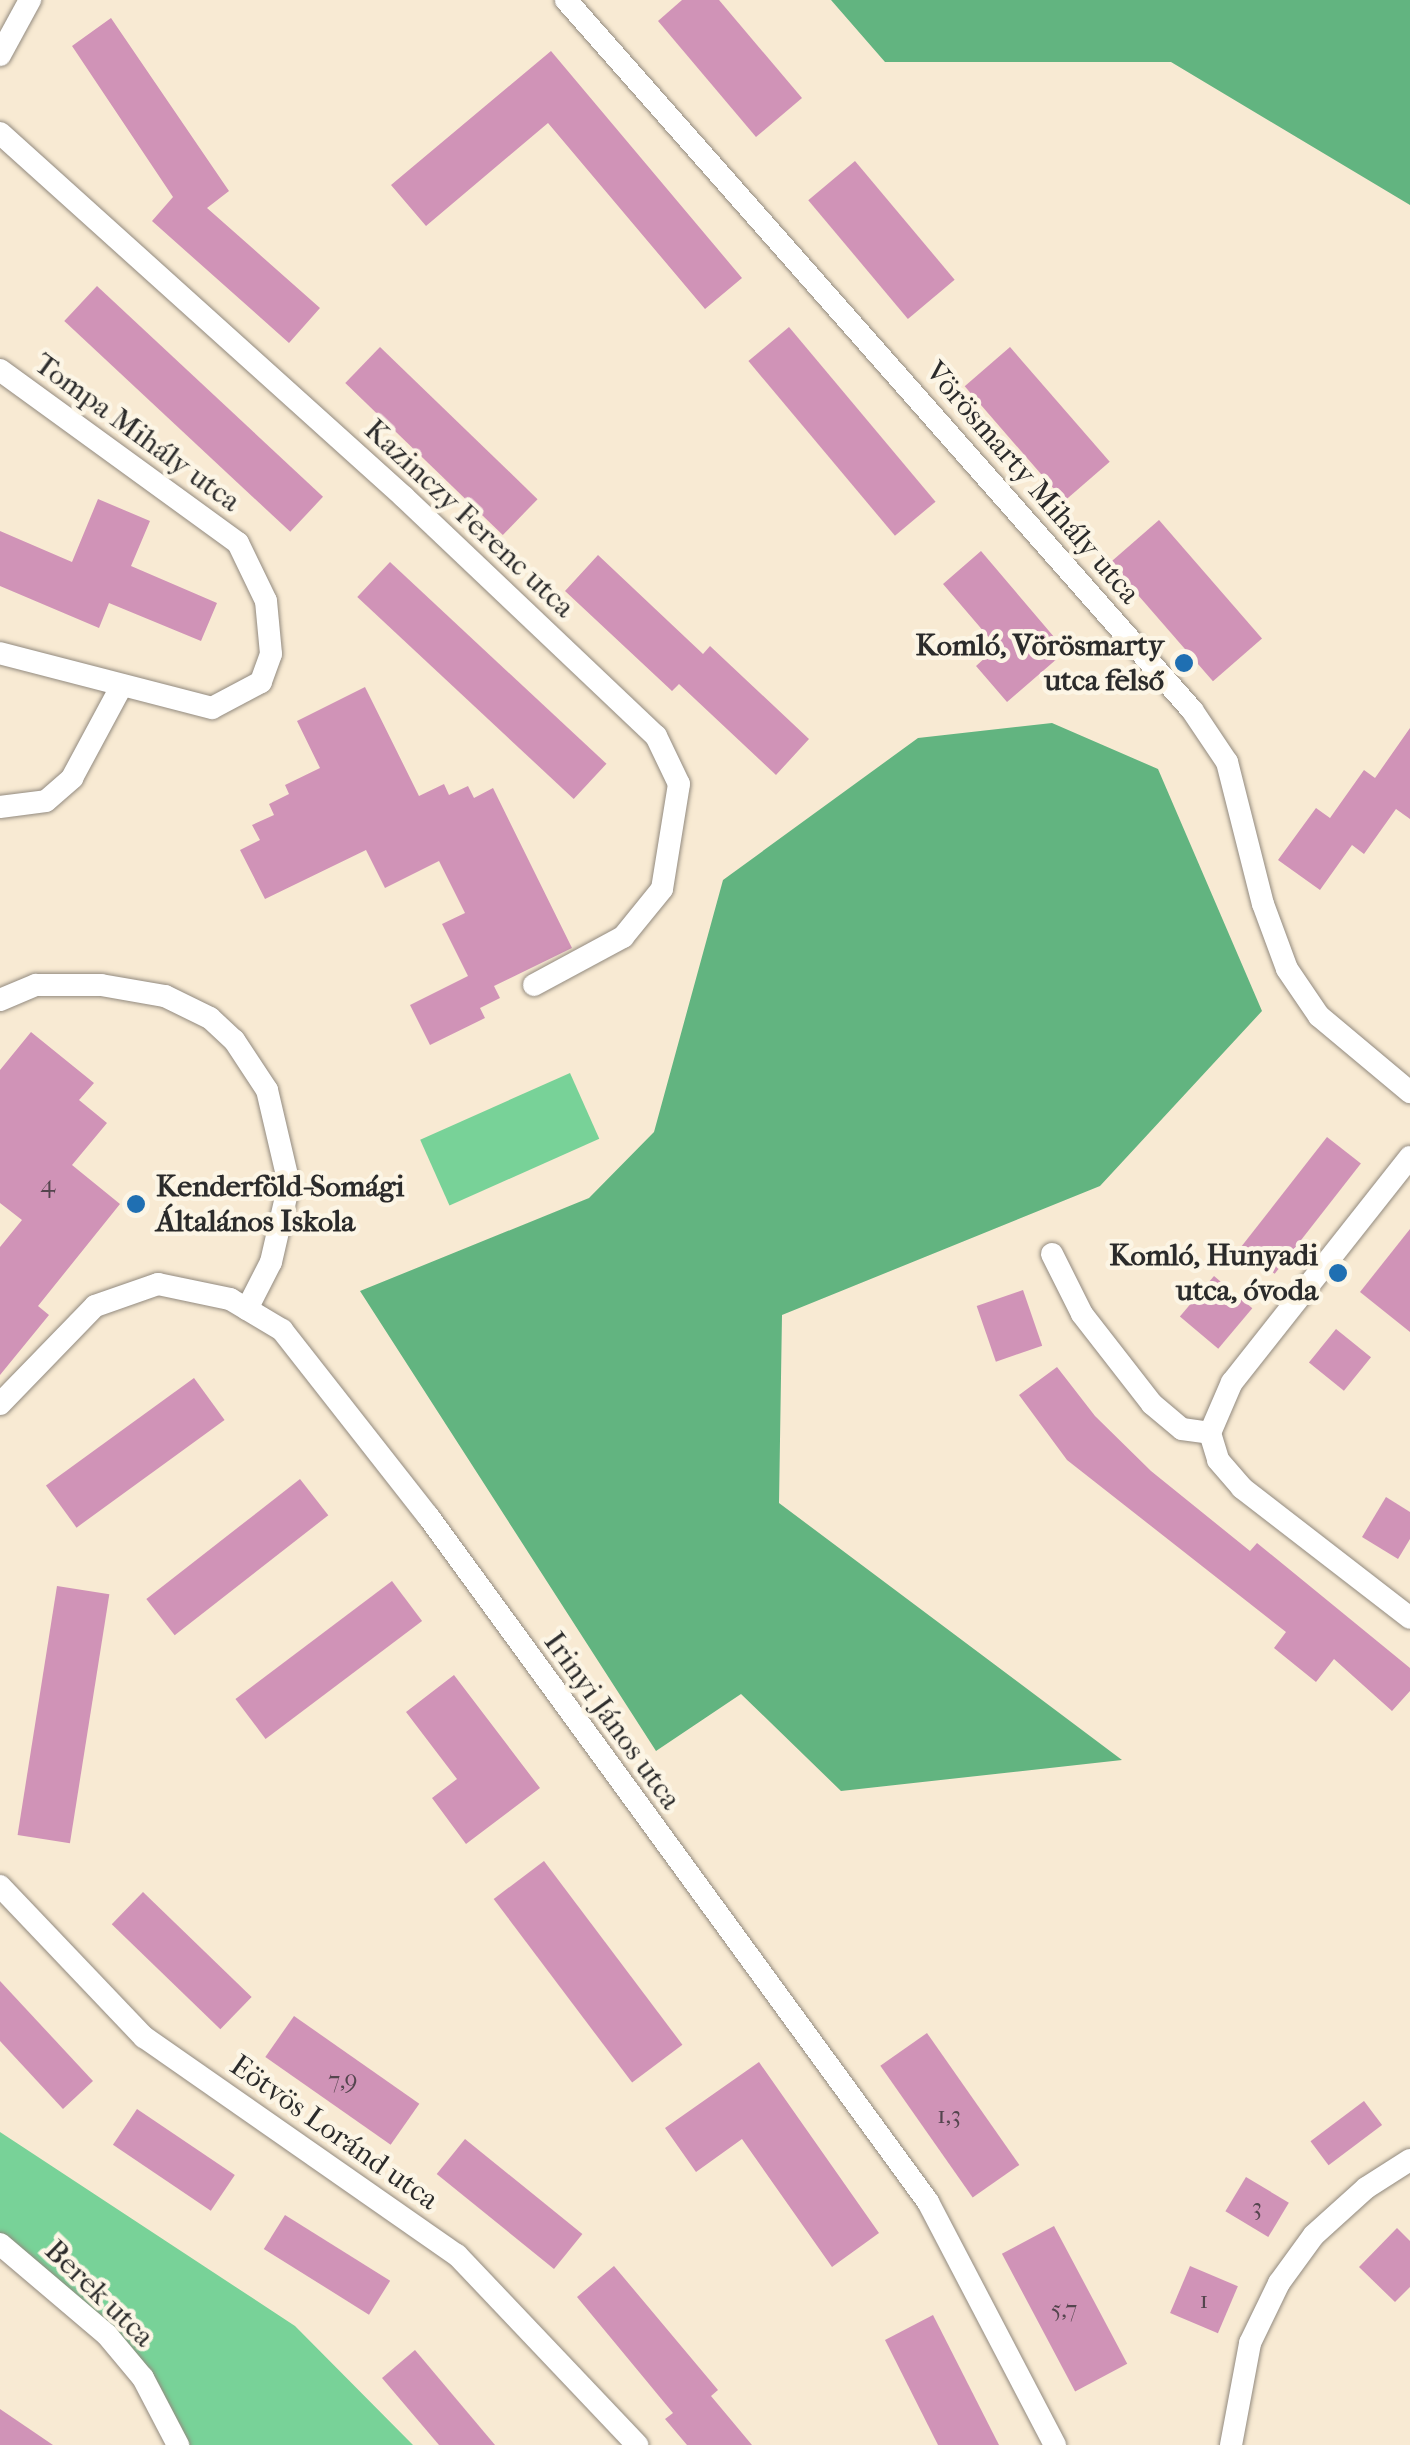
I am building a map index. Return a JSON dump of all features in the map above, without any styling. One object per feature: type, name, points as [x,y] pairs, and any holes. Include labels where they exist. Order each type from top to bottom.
[{"type":"street","points":[[0,55],[30,0]]},
{"type":"street","name":"Vörösmarty Mihály utca","points":[[566,0],[1192,710],[1227,762],[1263,904],[1287,969],[1319,1016],[1410,1092]]},
{"type":"street","name":"Kazinczy Ferenc utca","points":[[0,132],[404,497],[656,736],[679,784],[662,889],[623,937],[534,985]]},
{"type":"street","name":"Tompa Mihály utca","points":[[0,370],[238,543],[266,600],[270,654],[261,682],[212,708],[0,654]]},
{"type":"street","points":[[0,807],[46,801],[72,778],[121,686]]},
{"type":"street","points":[[0,1000],[36,985],[117,988],[164,996],[210,1018],[234,1040],[268,1090],[289,1184],[270,1262],[247,1309]]},
{"type":"street","points":[[1410,1158],[1232,1382],[1210,1434],[1218,1460],[1242,1488],[1410,1618]]},
{"type":"street","points":[[1052,1254],[1082,1314],[1152,1404],[1182,1429],[1210,1434]]},
{"type":"street","name":"Irinyi János utca","points":[[0,1404],[95,1306],[158,1284],[192,1288],[247,1309],[282,1330],[334,1390],[928,2202],[1055,2445]]},
{"type":"street","name":"Eötvös Loránd utca","points":[[0,1886],[144,2037],[457,2255],[629,2442]]},
{"type":"street","points":[[1230,2445],[1250,2342],[1279,2283],[1314,2235],[1366,2188],[1410,2160]]},
{"type":"street","name":"Berek utca","points":[[0,2244],[107,2336],[142,2378],[178,2445]]},
{"type":"green space","points":[[831,0],[1410,0],[1410,205],[1171,62],[885,62]]},
{"type":"green space","points":[[1052,723],[1158,769],[1262,1011],[1100,1186],[782,1315],[779,1503],[1122,1760],[841,1791],[741,1694],[656,1751],[360,1291],[589,1198],[654,1132],[723,880],[918,738]]},
{"type":"green space","points":[[570,1073],[599,1139],[449,1205],[420,1140]]},
{"type":"green space","points":[[0,2132],[295,2326],[413,2445],[178,2445],[143,2378],[0,2244]]},
{"type":"building","points":[[682,0],[719,0],[802,98],[756,137],[658,21]]},
{"type":"building","points":[[111,18],[229,191],[207,208],[320,308],[289,343],[152,221],[173,197],[72,46]]},
{"type":"building","points":[[551,51],[742,278],[705,309],[548,123],[426,226],[391,185]]},
{"type":"building","points":[[855,161],[955,280],[908,319],[808,200]]},
{"type":"building","points":[[97,286],[323,497],[290,532],[64,321]]},
{"type":"building","points":[[789,327],[936,502],[895,536],[748,361]]},
{"type":"building","points":[[380,347],[538,499],[503,535],[345,383]]},
{"type":"building","points":[[1010,347],[1110,462],[1064,501],[965,386]]},
{"type":"building","points":[[98,499],[150,521],[131,566],[217,603],[201,641],[109,603],[99,628],[0,586],[0,531],[72,562]]},
{"type":"building","points":[[1159,520],[1262,638],[1213,681],[1110,563]]},
{"type":"building","points":[[981,551],[1066,651],[1007,702],[976,666],[997,647],[943,584]]},
{"type":"building","points":[[598,555],[703,654],[710,646],[809,739],[776,775],[679,684],[672,691],[565,591]]},
{"type":"building","points":[[390,562],[606,764],[574,799],[357,597]]},
{"type":"building","points":[[365,687],[419,796],[444,784],[449,795],[468,786],[474,798],[493,788],[572,948],[494,986],[500,998],[480,1008],[485,1018],[430,1045],[410,1005],[468,976],[442,924],[465,913],[439,861],[385,888],[366,850],[265,899],[240,850],[260,840],[252,825],[274,815],[269,804],[289,794],[285,785],[320,768],[297,721]]},
{"type":"building","points":[[1410,728],[1410,819],[1396,809],[1364,854],[1352,845],[1320,890],[1278,860],[1316,808],[1330,818],[1364,770],[1375,778]]},
{"type":"building","points":[[31,1032],[94,1083],[79,1100],[107,1123],[72,1165],[120,1204],[38,1306],[49,1315],[0,1375],[0,1247],[22,1220],[0,1203],[0,1070]]},
{"type":"building","points":[[1327,1137],[1361,1163],[1275,1274],[1241,1247]]},
{"type":"building","points":[[1410,1229],[1410,1332],[1360,1292]]},
{"type":"building","points":[[1214,1276],[1252,1308],[1218,1349],[1180,1317]]},
{"type":"building","points":[[1023,1290],[1042,1346],[996,1362],[977,1306]]},
{"type":"building","points":[[1336,1329],[1371,1357],[1344,1391],[1309,1362]]},
{"type":"building","points":[[1057,1367],[1095,1416],[1151,1471],[1250,1551],[1257,1543],[1410,1668],[1410,1691],[1392,1711],[1334,1659],[1316,1682],[1274,1648],[1286,1632],[1067,1460],[1019,1395]]},
{"type":"building","points":[[194,1378],[225,1420],[77,1528],[46,1486]]},
{"type":"building","points":[[300,1479],[328,1515],[175,1635],[146,1599]]},
{"type":"building","points":[[1386,1497],[1410,1512],[1410,1539],[1398,1559],[1362,1537]]},
{"type":"building","points":[[392,1581],[422,1621],[266,1739],[235,1699]]},
{"type":"building","points":[[57,1586],[109,1594],[70,1843],[18,1835]]},
{"type":"building","points":[[454,1675],[540,1788],[466,1844],[432,1798],[457,1779],[406,1712]]},
{"type":"building","points":[[544,1861],[682,2045],[632,2083],[494,1899]]},
{"type":"building","points":[[143,1892],[252,1997],[220,2029],[112,1924]]},
{"type":"building","points":[[0,1981],[93,2081],[63,2109],[0,2041]]},
{"type":"building","points":[[294,2016],[419,2104],[391,2145],[265,2057]]},
{"type":"building","points":[[927,2033],[1019,2165],[973,2198],[880,2066]]},
{"type":"building","points":[[759,2062],[879,2233],[832,2267],[742,2139],[696,2172],[665,2128]]},
{"type":"building","points":[[1364,2101],[1382,2125],[1329,2165],[1310,2141]]},
{"type":"building","points":[[137,2109],[235,2175],[211,2211],[113,2145]]},
{"type":"building","points":[[465,2139],[582,2234],[554,2269],[437,2174]]},
{"type":"building","points":[[1246,2177],[1289,2203],[1268,2237],[1225,2211]]},
{"type":"building","points":[[285,2215],[390,2281],[369,2315],[264,2249]]},
{"type":"building","points":[[1054,2226],[1127,2364],[1075,2391],[1002,2254]]},
{"type":"building","points":[[1397,2228],[1410,2241],[1410,2287],[1395,2302],[1359,2267]]},
{"type":"building","points":[[614,2266],[718,2390],[711,2396],[752,2445],[687,2445],[665,2419],[673,2413],[577,2297]]},
{"type":"building","points":[[1190,2266],[1238,2286],[1218,2333],[1170,2313]]},
{"type":"building","points":[[933,2315],[999,2445],[938,2445],[885,2340]]},
{"type":"building","points":[[415,2350],[495,2445],[439,2445],[382,2378]]},
{"type":"building","points":[[0,2409],[53,2445],[0,2445]]},
{"type":"place","name":"Komló, Vörösmarty utca felső","points":[[1184,663]]},
{"type":"place","name":"Kenderföld-Somági Általános Iskola","points":[[136,1204]]},
{"type":"place","name":"Komló, Hunyadi utca, óvoda","points":[[1338,1273]]}]
